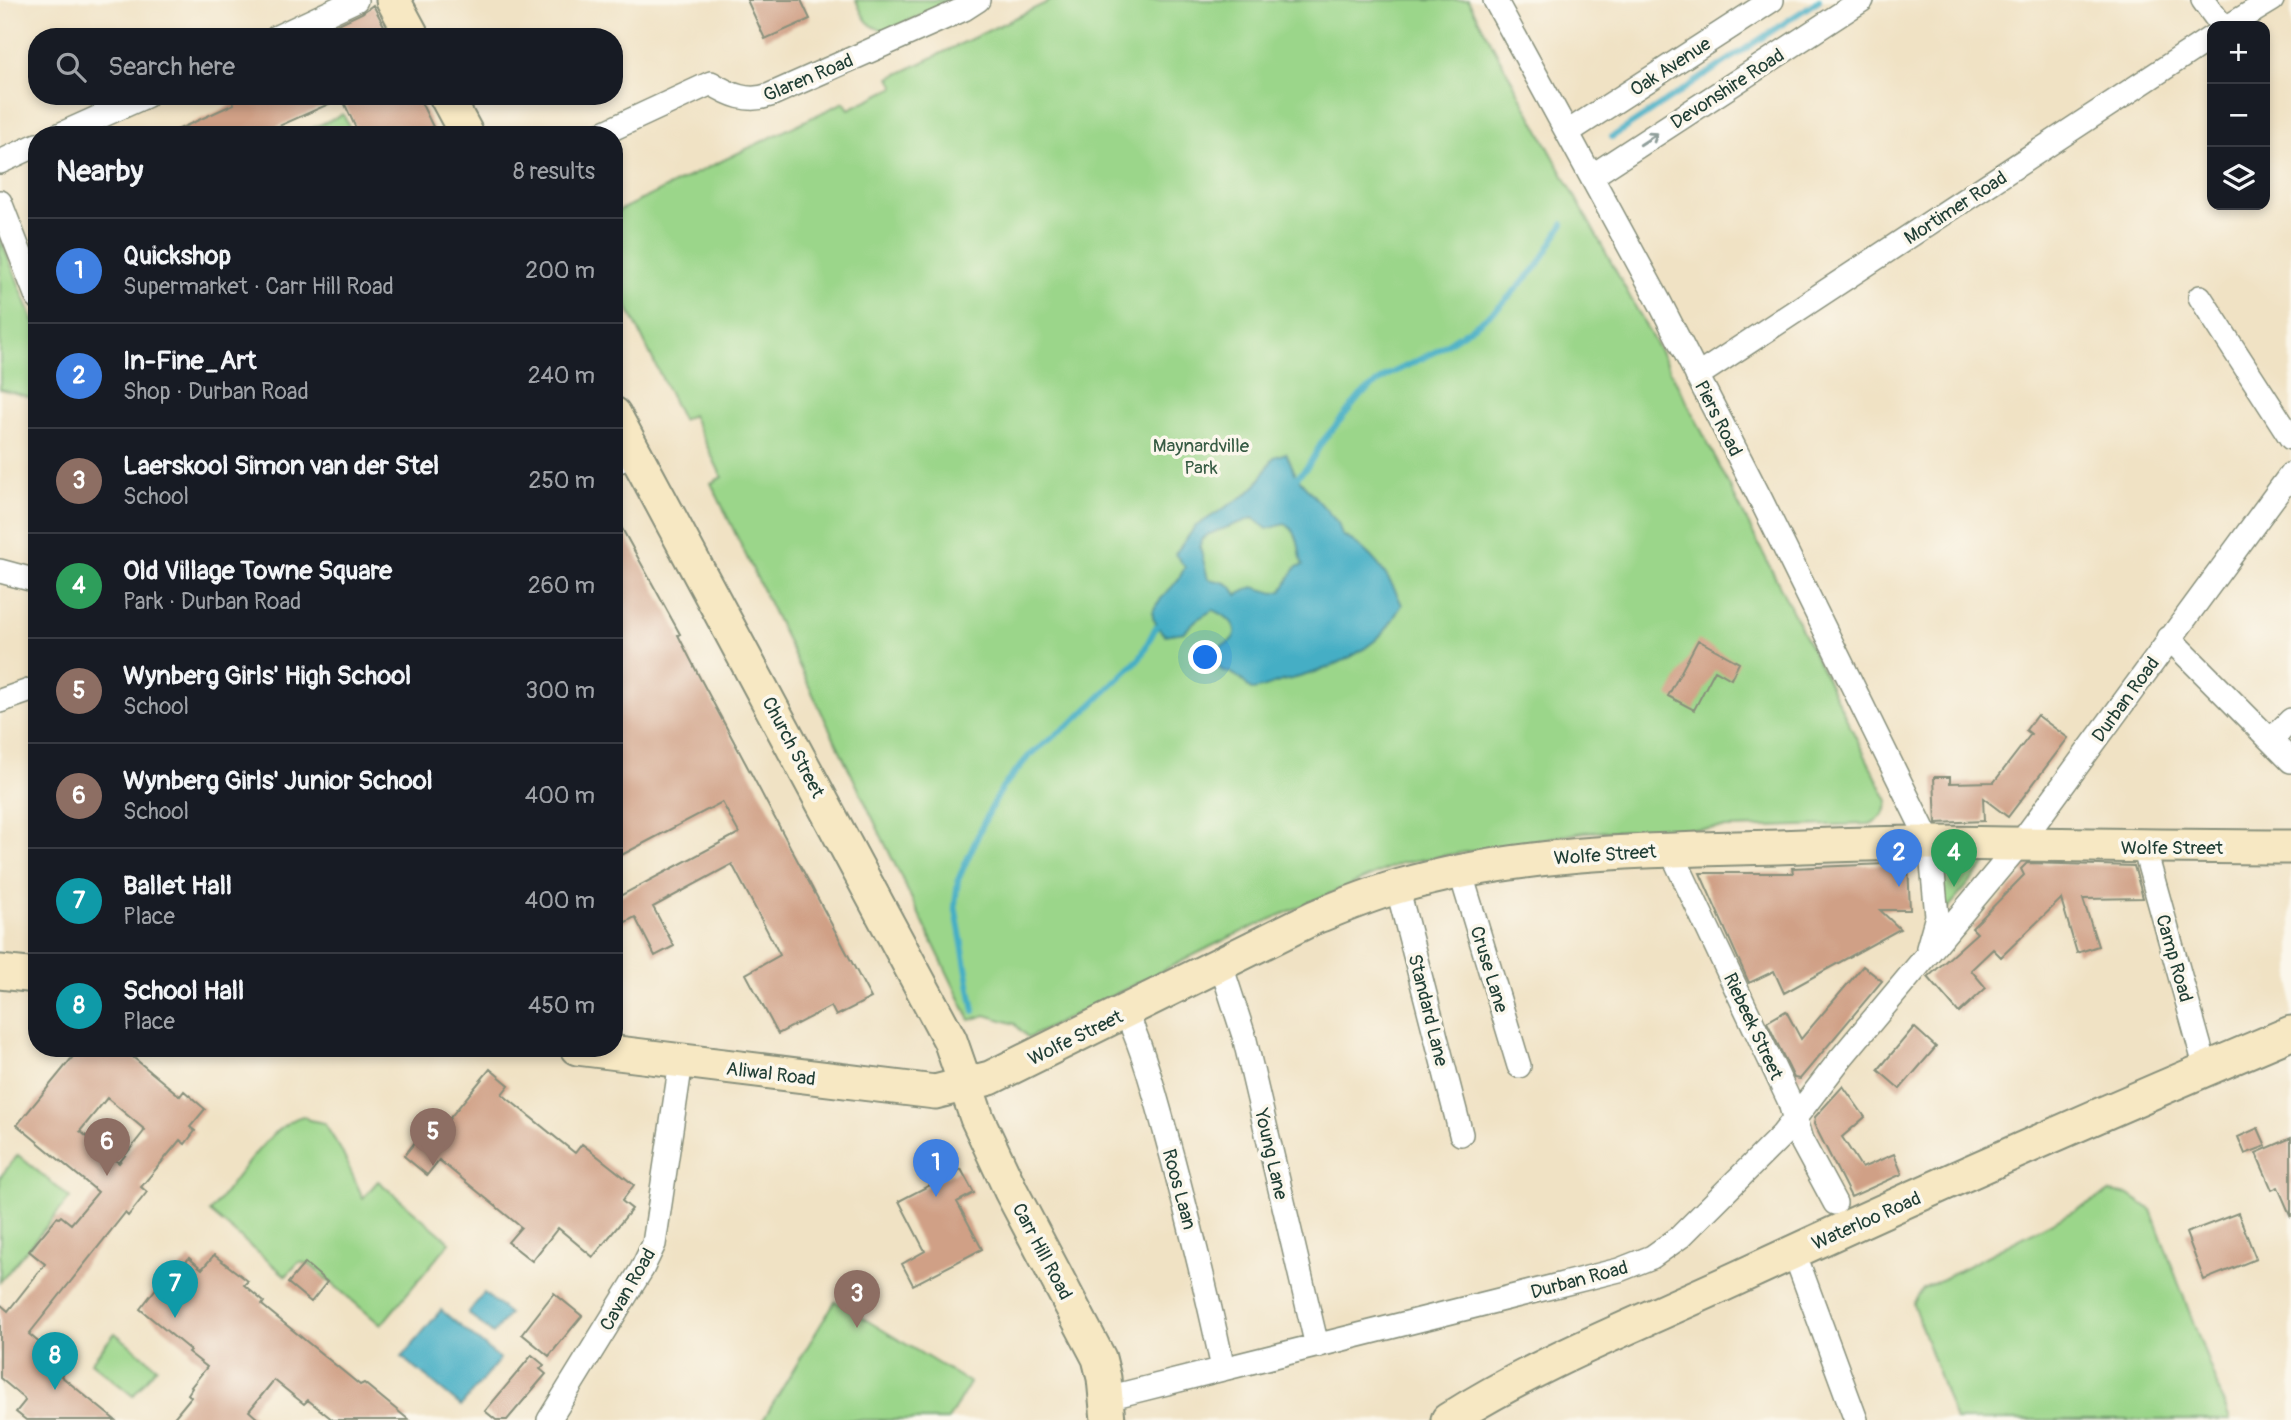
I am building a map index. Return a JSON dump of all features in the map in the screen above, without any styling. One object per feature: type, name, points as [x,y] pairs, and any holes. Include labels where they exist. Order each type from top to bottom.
[{"type":"street","points":[[296,28],[356,0]]},
{"type":"street","points":[[393,0],[408,28]]},
{"type":"street","name":"Glaren Road","points":[[618,126],[711,83],[729,95],[757,99],[770,95],[964,9],[978,0]]},
{"type":"street","name":"Piers Road","points":[[1495,0],[1592,176],[1761,500],[1930,843]]},
{"type":"street","name":"Oak Avenue","points":[[1568,132],[1772,0]]},
{"type":"street","name":"Devonshire Road","points":[[1592,176],[1862,0]]},
{"type":"street","points":[[2203,0],[2218,21]]},
{"type":"street","points":[[2237,21],[2272,0]]},
{"type":"street","name":"Mortimer Road","points":[[1697,376],[2207,40]]},
{"type":"street","points":[[79,126],[126,105]]},
{"type":"street","points":[[451,105],[462,126]]},
{"type":"street","points":[[0,162],[28,149]]},
{"type":"street","points":[[0,202],[28,274]]},
{"type":"street","points":[[2200,297],[2291,438]]},
{"type":"street","name":"Church Street","points":[[625,458],[918,977],[950,1040],[965,1084]]},
{"type":"street","name":"Durban Road","points":[[1108,1409],[1223,1369],[1619,1270],[1652,1257],[1680,1237],[1782,1135],[1926,955],[1946,918],[2019,845],[2291,474]]},
{"type":"street","points":[[0,571],[28,579]]},
{"type":"street","points":[[2169,638],[2291,761]]},
{"type":"street","points":[[0,701],[28,691]]},
{"type":"street","points":[[2272,739],[2291,720]]},
{"type":"street","name":"Wolfe Street","points":[[965,1084],[990,1078],[1315,917],[1397,886],[1460,871],[1540,859],[1670,849],[1930,843],[2291,847]]},
{"type":"street","name":"Durban Road","points":[[1930,843],[1946,918]]},
{"type":"street","name":"Camp Road","points":[[2144,847],[2206,1069]]},
{"type":"street","name":"Riebeek Street","points":[[1670,849],[1796,1117],[1801,1140],[1835,1203]]},
{"type":"street","name":"Cruse Lane","points":[[1460,871],[1519,1066]]},
{"type":"street","name":"Standard Lane","points":[[1397,886],[1461,1134]]},
{"type":"street","name":"Young Lane","points":[[1220,965],[1244,1036],[1318,1346]]},
{"type":"street","points":[[0,972],[28,975]]},
{"type":"street","name":"Roos Laan","points":[[1126,1012],[1142,1047],[1159,1108],[1205,1280],[1223,1369]]},
{"type":"street","name":"Waterloo Road","points":[[1448,1420],[1482,1398],[1532,1373],[1794,1252],[2291,1033]]},
{"type":"street","name":"Aliwal Road","points":[[623,1053],[935,1092],[965,1084]]},
{"type":"street","name":"Cavan Road","points":[[549,1420],[642,1269],[654,1244],[681,1062]]},
{"type":"street","name":"Carr Hill Road","points":[[965,1084],[977,1118],[1012,1191],[1095,1349],[1104,1378],[1108,1409]]},
{"type":"street","points":[[1794,1252],[1856,1420]]},
{"type":"green space","points":[[856,0],[957,0],[887,30],[870,24]]},
{"type":"green space","name":"Maynardville Park","points":[[1052,0],[1468,0],[1684,396],[1888,801],[1885,812],[1870,824],[1585,832],[1401,863],[1230,937],[1028,1038],[1015,1024],[986,1015],[970,1020],[711,483],[722,477],[692,415],[682,420],[623,298],[623,209],[844,102],[849,109],[895,87],[890,78]]},
{"type":"green space","points":[[343,114],[349,126],[317,126]]},
{"type":"green space","points":[[0,237],[28,307],[28,397],[0,389]]},
{"type":"green space","points":[[1942,857],[1988,861],[1944,913]]},
{"type":"green space","points":[[303,1116],[324,1123],[341,1150],[363,1198],[378,1181],[450,1242],[381,1325],[309,1264],[299,1262],[286,1276],[210,1212],[265,1143],[290,1121]]},
{"type":"green space","points":[[18,1155],[70,1198],[0,1282],[0,1177]]},
{"type":"green space","points":[[2110,1192],[2129,1195],[2151,1210],[2230,1420],[1955,1420],[1913,1304],[1923,1289]]},
{"type":"green space","points":[[835,1301],[970,1383],[948,1420],[763,1420]]},
{"type":"green space","points":[[115,1333],[157,1367],[133,1396],[91,1362]]},
{"type":"water","points":[[1286,453],[1297,477],[1338,523],[1342,535],[1362,548],[1378,564],[1402,605],[1384,632],[1352,656],[1312,673],[1251,690],[1238,677],[1221,670],[1219,665],[1218,652],[1235,632],[1232,623],[1223,615],[1213,610],[1196,620],[1184,632],[1165,635],[1157,627],[1153,613],[1185,567],[1175,554],[1196,526],[1247,494],[1257,484],[1274,457]],"holes":[[[1253,518],[1267,529],[1285,524],[1294,533],[1298,543],[1303,565],[1296,567],[1282,591],[1274,593],[1253,587],[1237,595],[1228,585],[1208,579],[1200,547],[1201,540],[1209,534]]]},
{"type":"water","points":[[484,1293],[509,1314],[493,1334],[468,1313]]},
{"type":"water","points":[[441,1310],[500,1359],[461,1406],[402,1357]]},
{"type":"building","points":[[747,0],[801,0],[810,19],[765,39]]},
{"type":"building","points":[[373,5],[385,28],[330,28]]},
{"type":"building","points":[[232,105],[326,105],[279,126],[186,126]]},
{"type":"building","points":[[345,105],[422,105],[433,126],[355,126]]},
{"type":"building","points":[[623,530],[871,998],[836,1016],[831,1006],[778,1034],[746,974],[780,955],[732,864],[653,907],[674,946],[655,956],[635,917],[623,923],[623,894],[739,833],[722,802],[623,854]]},
{"type":"building","points":[[1698,640],[1739,663],[1731,679],[1715,670],[1694,710],[1668,696]]},
{"type":"building","points":[[2037,715],[2068,738],[2008,817],[1983,798],[1984,821],[1936,823],[1934,777],[1950,777],[1950,783],[1994,782],[2031,734],[2026,730]]},
{"type":"building","points":[[2027,863],[2134,866],[2143,898],[2083,899],[2098,946],[2077,953],[2061,899],[2001,957],[1993,949],[1971,970],[1986,988],[1959,1013],[1928,977],[1977,933],[1972,928],[2024,875],[2021,869]]},
{"type":"building","points":[[1908,864],[1910,910],[1880,910],[1900,929],[1784,993],[1774,971],[1749,983],[1700,873],[1793,873],[1792,868]]},
{"type":"building","points":[[1863,966],[1882,981],[1800,1079],[1794,1078],[1767,1022],[1786,1011],[1801,1039]]},
{"type":"building","points":[[1914,1027],[1936,1047],[1900,1089],[1878,1070]]},
{"type":"building","points":[[73,1057],[133,1057],[180,1096],[184,1091],[205,1109],[190,1127],[195,1131],[185,1144],[180,1140],[141,1187],[147,1192],[128,1216],[125,1213],[29,1334],[56,1357],[53,1361],[63,1369],[61,1376],[115,1420],[26,1420],[16,1412],[25,1401],[24,1398],[0,1378],[0,1304],[8,1311],[45,1264],[29,1251],[57,1217],[61,1216],[71,1224],[98,1192],[17,1125]],"holes":[[[107,1098],[145,1130],[119,1163],[80,1131]]]},
{"type":"building","points":[[490,1069],[509,1085],[502,1094],[575,1153],[582,1144],[634,1185],[622,1201],[632,1209],[593,1257],[558,1228],[532,1261],[508,1242],[521,1227],[439,1160],[427,1175],[404,1156],[435,1117],[445,1124]]},
{"type":"building","points":[[1843,1086],[1865,1117],[1842,1137],[1862,1168],[1894,1154],[1902,1174],[1851,1197],[1814,1124],[1815,1117]]},
{"type":"building","points":[[2258,1128],[2266,1146],[2245,1154],[2238,1137]]},
{"type":"building","points":[[2291,1138],[2291,1217],[2278,1187],[2272,1190],[2256,1153]]},
{"type":"building","points":[[961,1169],[974,1193],[957,1202],[982,1249],[913,1285],[902,1264],[925,1251],[899,1201]]},
{"type":"building","points":[[2238,1213],[2256,1259],[2204,1280],[2186,1233]]},
{"type":"building","points":[[214,1255],[248,1281],[244,1285],[264,1302],[262,1305],[360,1385],[364,1383],[409,1420],[333,1420],[308,1400],[304,1404],[274,1380],[249,1411],[259,1420],[172,1420],[191,1397],[188,1394],[191,1387],[207,1367],[140,1309],[158,1286],[163,1290],[189,1258],[202,1269]]},
{"type":"building","points":[[305,1263],[327,1282],[311,1302],[288,1283]]},
{"type":"building","points":[[554,1293],[582,1316],[549,1356],[522,1334]]},
{"type":"building","points":[[532,1355],[544,1365],[540,1369],[546,1374],[507,1420],[496,1420],[485,1411]]},
{"type":"waterway","points":[[1612,137],[1819,0]]},
{"type":"waterway","points":[[1297,477],[1361,395],[1388,375],[1433,353],[1500,306],[1538,266],[1563,224]]},
{"type":"waterway","points":[[974,1011],[955,905],[958,880],[984,822],[1002,788],[1029,756],[1080,716],[1140,658],[1156,627]]},
{"type":"place","name":"In-Fine_Art","points":[[1899,887]]},
{"type":"place","name":"Old Village Towne Square","points":[[1954,887]]},
{"type":"place","name":"Wynberg Girls' High School","points":[[433,1166]]},
{"type":"place","name":"Wynberg Girls' Junior School","points":[[107,1176]]},
{"type":"place","name":"Quickshop","points":[[936,1197]]},
{"type":"place","name":"Ballet Hall","points":[[175,1318]]},
{"type":"place","name":"Laerskool Simon van der Stel","points":[[857,1328]]},
{"type":"place","name":"School Hall","points":[[55,1390]]}]
